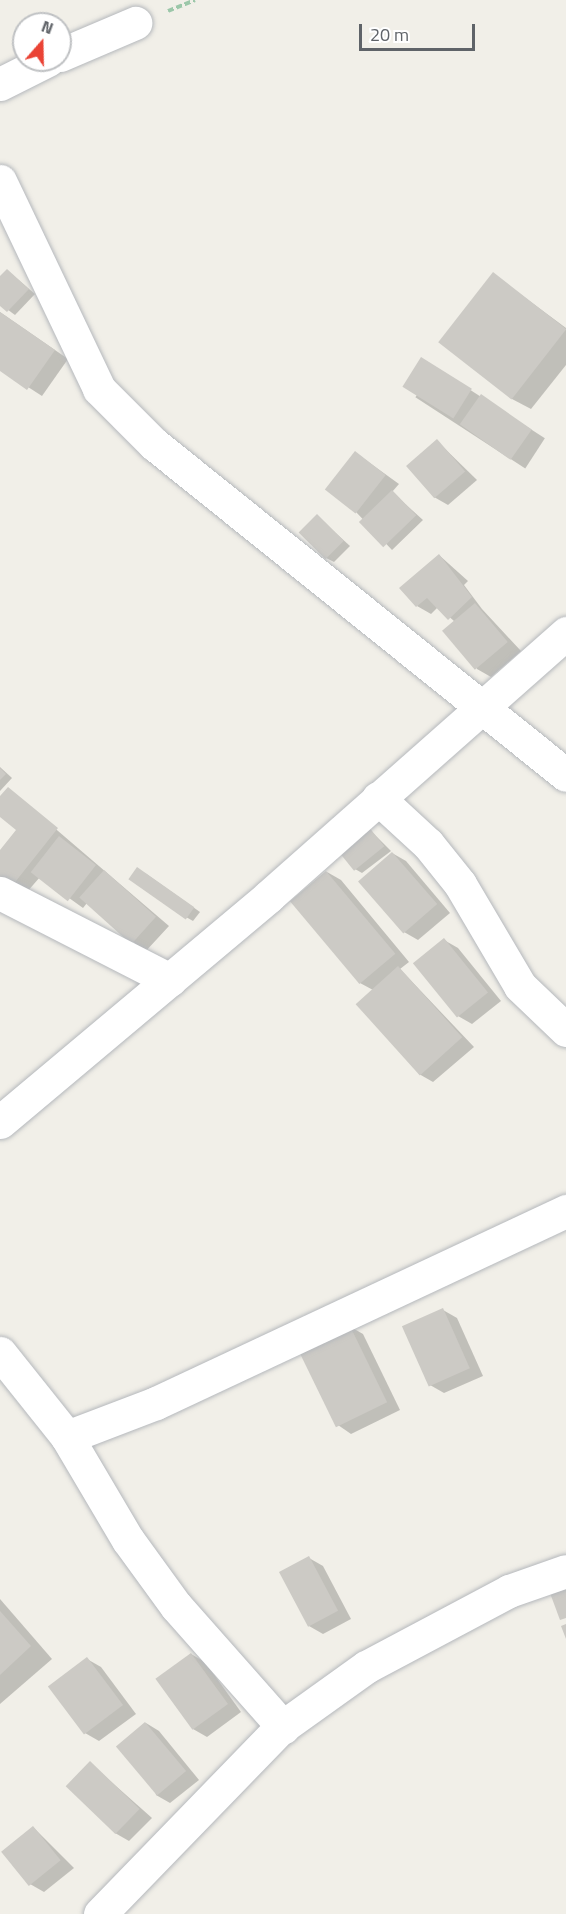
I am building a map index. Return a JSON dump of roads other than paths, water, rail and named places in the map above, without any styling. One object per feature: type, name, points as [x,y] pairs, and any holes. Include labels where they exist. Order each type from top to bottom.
[{"type":"street","points":[[72,50],[135,23]]},
{"type":"street","points":[[0,84],[24,72]]},
{"type":"street","points":[[0,181],[99,389],[154,444],[566,775]]},
{"type":"street","points":[[0,1122],[170,980],[566,633]]},
{"type":"street","points":[[378,798],[435,852],[486,924],[520,986],[566,1030]]},
{"type":"street","points":[[0,893],[170,980]]},
{"type":"street","points":[[67,1437],[156,1403],[566,1211]]},
{"type":"street","points":[[0,1353],[67,1437],[128,1540],[176,1606],[283,1727]]},
{"type":"street","points":[[100,1914],[283,1727],[366,1667],[509,1591],[566,1570]]}]
